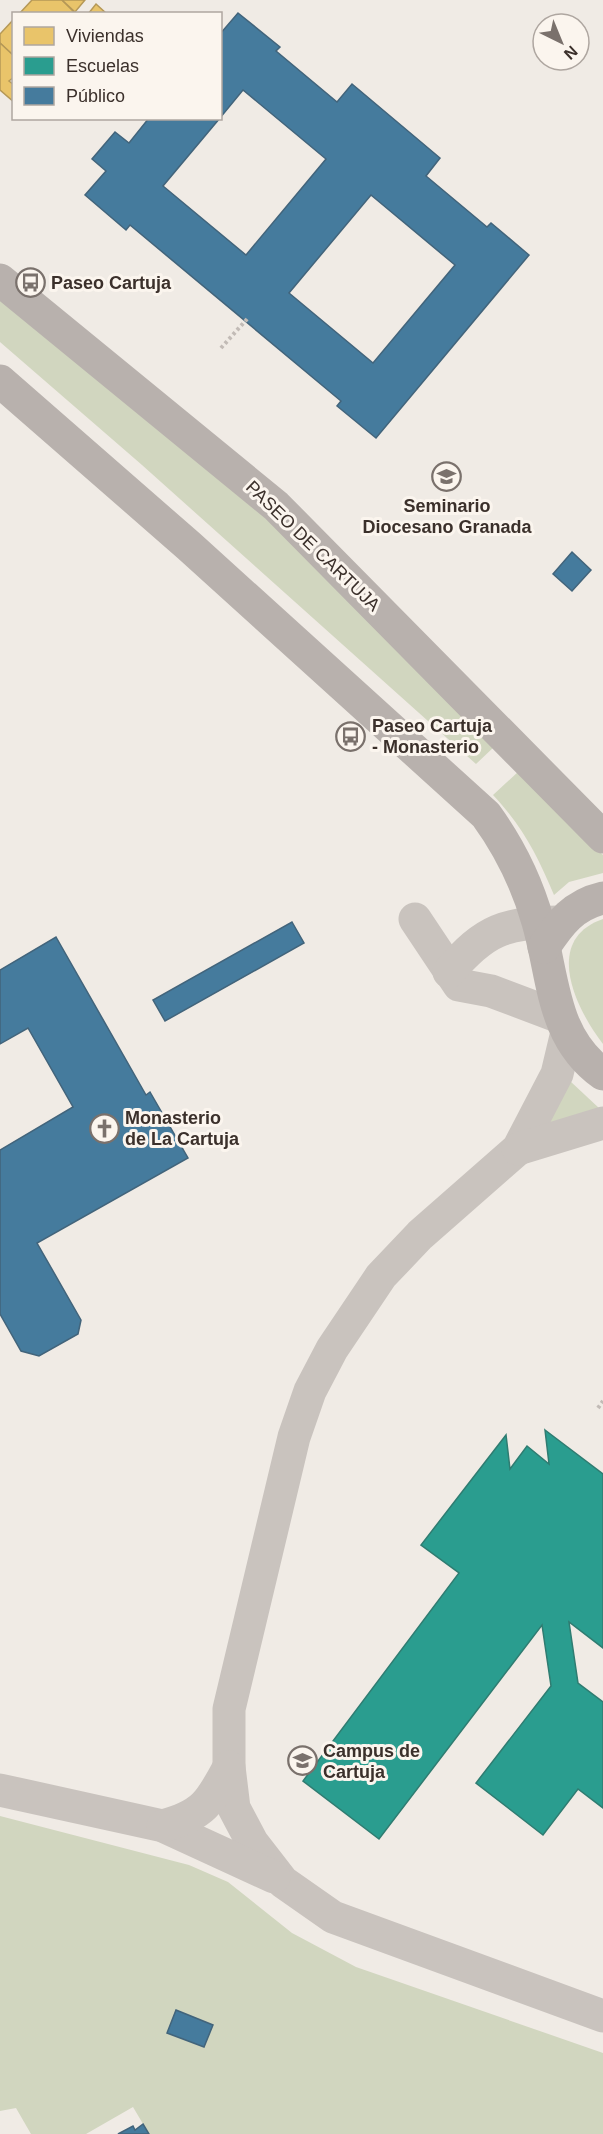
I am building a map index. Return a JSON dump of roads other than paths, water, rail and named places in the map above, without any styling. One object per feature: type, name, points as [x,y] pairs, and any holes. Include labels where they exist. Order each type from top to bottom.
[{"type":"main road","name":"PASEO DE CARTUJA","points":[[0,280],[276,506],[603,837]]},
{"type":"main road","points":[[0,381],[474,803],[507,843],[547,930],[550,986],[564,1025],[580,1051],[603,1074]]},
{"type":"main road","points":[[547,930],[580,905],[603,898]]},
{"type":"street","points":[[283,1882],[252,1842],[234,1808],[229,1767],[230,1709],[289,1458],[310,1391],[332,1348],[381,1276],[420,1235],[518,1149],[557,1074],[564,1025],[491,991],[459,985],[415,919]]},
{"type":"street","points":[[449,972],[470,947],[493,932],[511,925],[547,930]]},
{"type":"street","points":[[518,1149],[603,1123]]},
{"type":"street","points":[[163,1826],[190,1818],[212,1798],[229,1767]]},
{"type":"street","points":[[0,1790],[163,1826],[241,1860],[283,1882],[333,1917],[603,2016]]},
{"type":"place","name":"Paseo Cartuja","points":[[30,283]]},
{"type":"place","name":"Seminario Diocesano Granada","points":[[447,477]]},
{"type":"place","name":"Paseo Cartuja - Monasterio","points":[[351,736]]},
{"type":"place","name":"Monasterio de La Cartuja","points":[[104,1128]]},
{"type":"place","name":"Campus de Cartuja","points":[[302,1761]]}]
